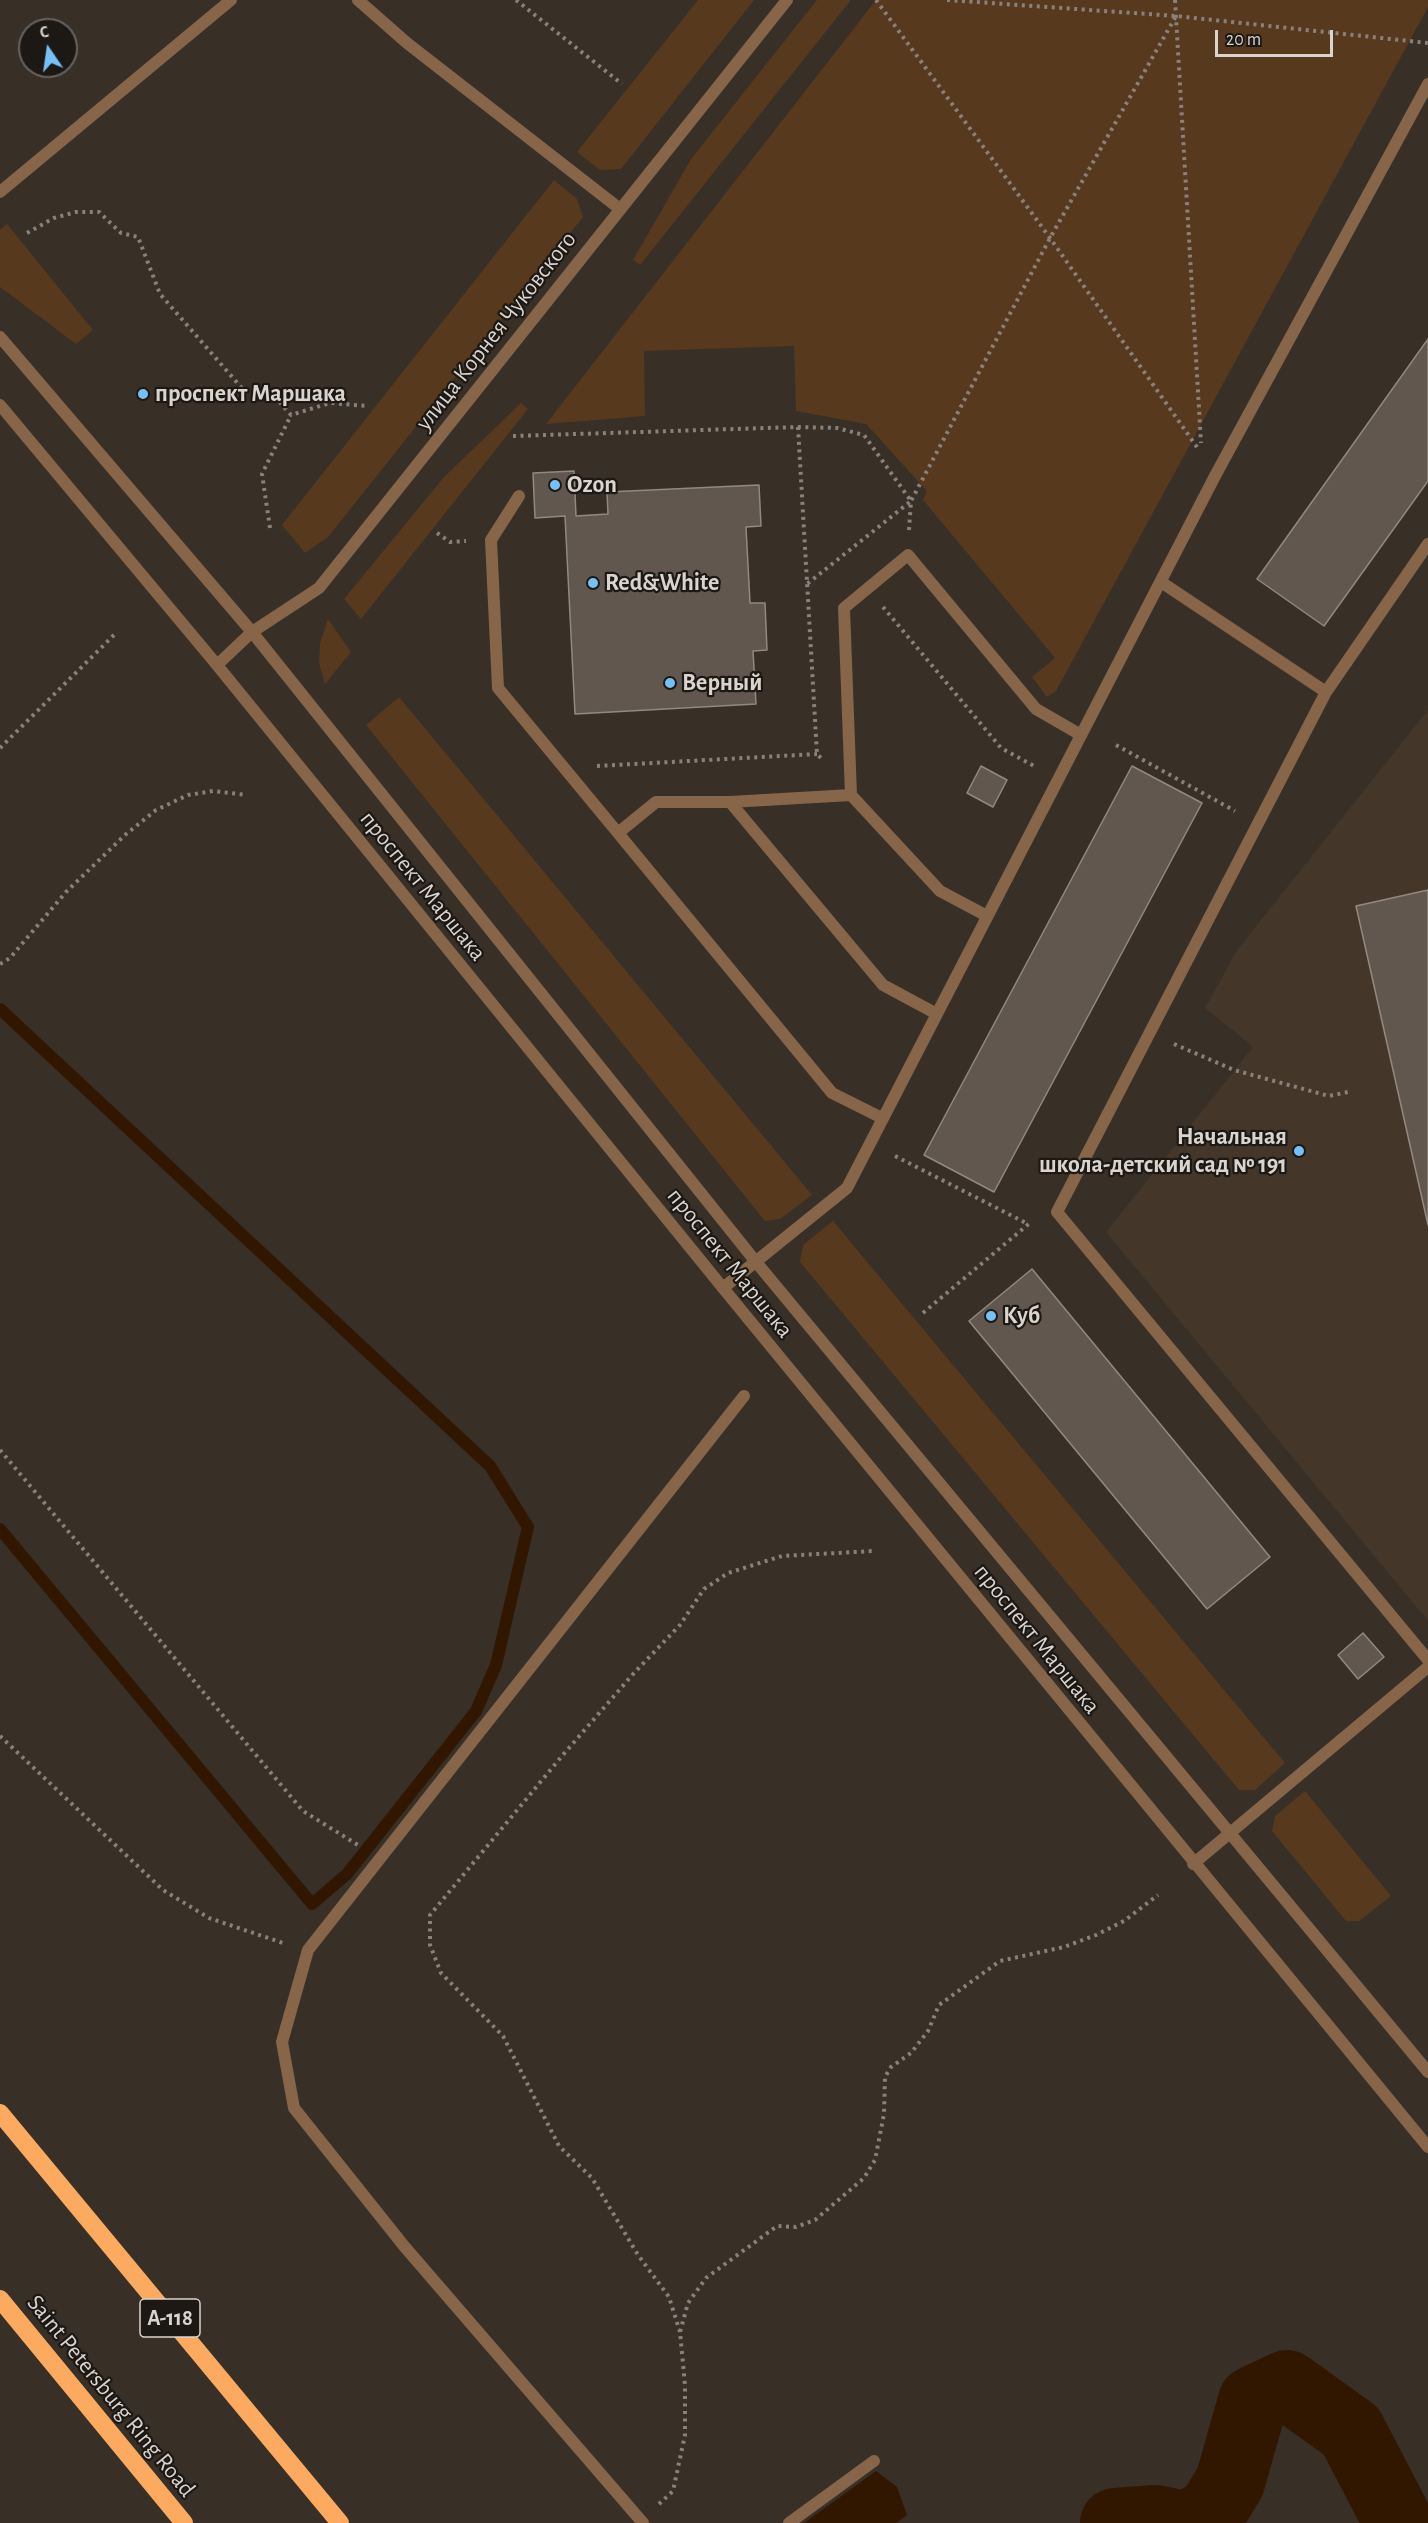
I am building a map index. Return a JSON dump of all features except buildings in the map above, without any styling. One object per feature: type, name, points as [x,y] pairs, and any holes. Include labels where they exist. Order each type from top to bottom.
[{"type":"highway","name":"А-118","points":[[0,2113],[340,2523]]},
{"type":"highway","name":"Saint Petersburg Ring Road","points":[[0,2299],[184,2523]]},
{"type":"street","points":[[0,192],[231,0]]},
{"type":"street","points":[[358,0],[407,43],[620,209]]},
{"type":"street","name":"улица Корнея Чуковского","points":[[217,665],[252,632],[319,588],[787,0]]},
{"type":"street","points":[[723,1288],[847,1188],[935,1013],[1215,476],[1428,84]]},
{"type":"street","name":"проспект Маршака","points":[[0,337],[252,632],[756,1262],[1428,2072]]},
{"type":"street","name":"проспект Маршака","points":[[0,405],[217,665],[723,1288],[1428,2147]]},
{"type":"street","points":[[519,496],[490,540],[498,688],[832,1093],[882,1118]]},
{"type":"street","points":[[1428,544],[1326,692],[1057,1212],[1428,1660]]},
{"type":"street","points":[[987,916],[940,891],[851,795],[844,608],[908,555],[1036,709],[1081,735]]},
{"type":"street","points":[[1161,582],[1326,692]]},
{"type":"street","points":[[618,834],[656,802],[730,802],[851,795]]},
{"type":"street","points":[[730,802],[883,985],[935,1013]]},
{"type":"street","points":[[642,2522],[404,2246],[294,2108],[282,2042],[308,1950],[382,1859],[744,1396]]},
{"type":"street","points":[[1194,1863],[1428,1667]]},
{"type":"street","points":[[789,2523],[874,2462]]},
{"type":"path","points":[[516,0],[622,84]]},
{"type":"path","points":[[876,0],[1050,238],[1201,453],[1175,0]]},
{"type":"path","points":[[947,0],[1176,16],[1428,44]]},
{"type":"path","points":[[807,584],[911,501],[1050,238],[1176,16]]},
{"type":"path","points":[[27,233],[54,218],[76,212],[99,213],[121,233],[138,237],[160,294],[247,394],[276,398],[291,415]]},
{"type":"path","points":[[270,528],[262,474],[291,415],[330,403],[367,406]]},
{"type":"path","points":[[798,427],[817,754],[851,795]]},
{"type":"path","points":[[513,436],[798,427],[837,428],[864,435],[911,501],[908,555]]},
{"type":"path","points":[[867,588],[1001,748],[1058,778]]},
{"type":"path","points":[[0,748],[114,634]]},
{"type":"path","points":[[1116,746],[1259,824]]},
{"type":"path","points":[[564,768],[817,754]]},
{"type":"path","points":[[0,964],[9,958],[66,892],[125,835],[156,810],[188,795],[213,791],[247,795]]},
{"type":"path","points":[[1151,1034],[1234,1070],[1329,1096],[1348,1092]]},
{"type":"path","points":[[895,1156],[1028,1224]]},
{"type":"path","points":[[922,1313],[1033,1220],[1057,1212]]},
{"type":"path","points":[[0,1450],[303,1811],[382,1859]]},
{"type":"path","points":[[642,2522],[673,2491],[685,2435],[685,2385],[680,2332],[669,2297],[638,2256],[592,2178],[559,2146],[503,2036],[441,1973],[430,1945],[430,1915],[576,1739],[633,1673],[680,1625],[704,1589],[728,1573],[782,1556],[873,1551]]},
{"type":"path","points":[[0,1736],[163,1890],[209,1918],[308,1950]]},
{"type":"path","points":[[680,2332],[688,2303],[706,2278],[777,2226],[796,2227],[815,2220],[864,2178],[875,2160],[884,2114],[885,2078],[891,2067],[911,2053],[928,2031],[939,2005],[1000,1961],[1064,1947],[1096,1935],[1124,1922],[1158,1895]]},
{"type":"shaded area","points":[[698,0],[754,0],[621,169],[600,170],[577,152]]},
{"type":"shaded area","points":[[817,0],[851,0],[640,265],[633,260],[691,159]]},
{"type":"shaded area","points":[[876,0],[1428,0],[1428,7],[1056,691],[1047,697],[1032,677],[1055,658],[923,500],[927,491],[866,424],[796,411],[794,346],[644,351],[645,416],[546,424]]},
{"type":"shaded area","points":[[554,180],[577,199],[583,217],[328,537],[305,553],[282,525]]},
{"type":"shaded area","points":[[7,224],[93,330],[76,344],[0,287],[0,230]]},
{"type":"shaded area","points":[[521,403],[528,409],[361,619],[344,599],[444,477]]},
{"type":"shaded area","points":[[328,619],[351,652],[325,684],[319,663],[320,643]]},
{"type":"shaded area","points":[[399,697],[812,1195],[780,1219],[765,1221],[366,725]]},
{"type":"shaded area","name":"Начальная школа-детский сад № 191","points":[[1428,710],[1428,1621],[1106,1232],[1253,1047],[1205,1008],[1237,950]]},
{"type":"shaded area","points":[[833,1221],[1285,1763],[1255,1790],[1239,1790],[800,1262],[803,1245]]},
{"type":"shaded area","points":[[1305,1791],[1391,1896],[1359,1921],[1346,1921],[1272,1831],[1275,1816]]},
{"type":"shaded area","points":[[876,2471],[897,2487],[907,2515],[896,2523],[804,2523]]},
{"type":"waterway","points":[[0,1009],[490,1466],[528,1527],[496,1665],[476,1711],[347,1874],[312,1904],[0,1529]]},
{"type":"waterway","points":[[1192,2523],[1211,2513],[1230,2482],[1253,2401],[1287,2385],[1351,2431],[1399,2523]]},
{"type":"waterway","points":[[1115,2523],[1156,2520],[1170,2523]]},
{"type":"place","name":"проспект Маршака","points":[[143,394]]},
{"type":"place","name":"Ozon","points":[[555,485]]},
{"type":"place","name":"Red&White","points":[[593,583]]},
{"type":"place","name":"Верный","points":[[670,683]]},
{"type":"place","name":"Начальная школа-детский сад № 191","points":[[1299,1151]]},
{"type":"place","name":"Куб","points":[[991,1316]]}]
